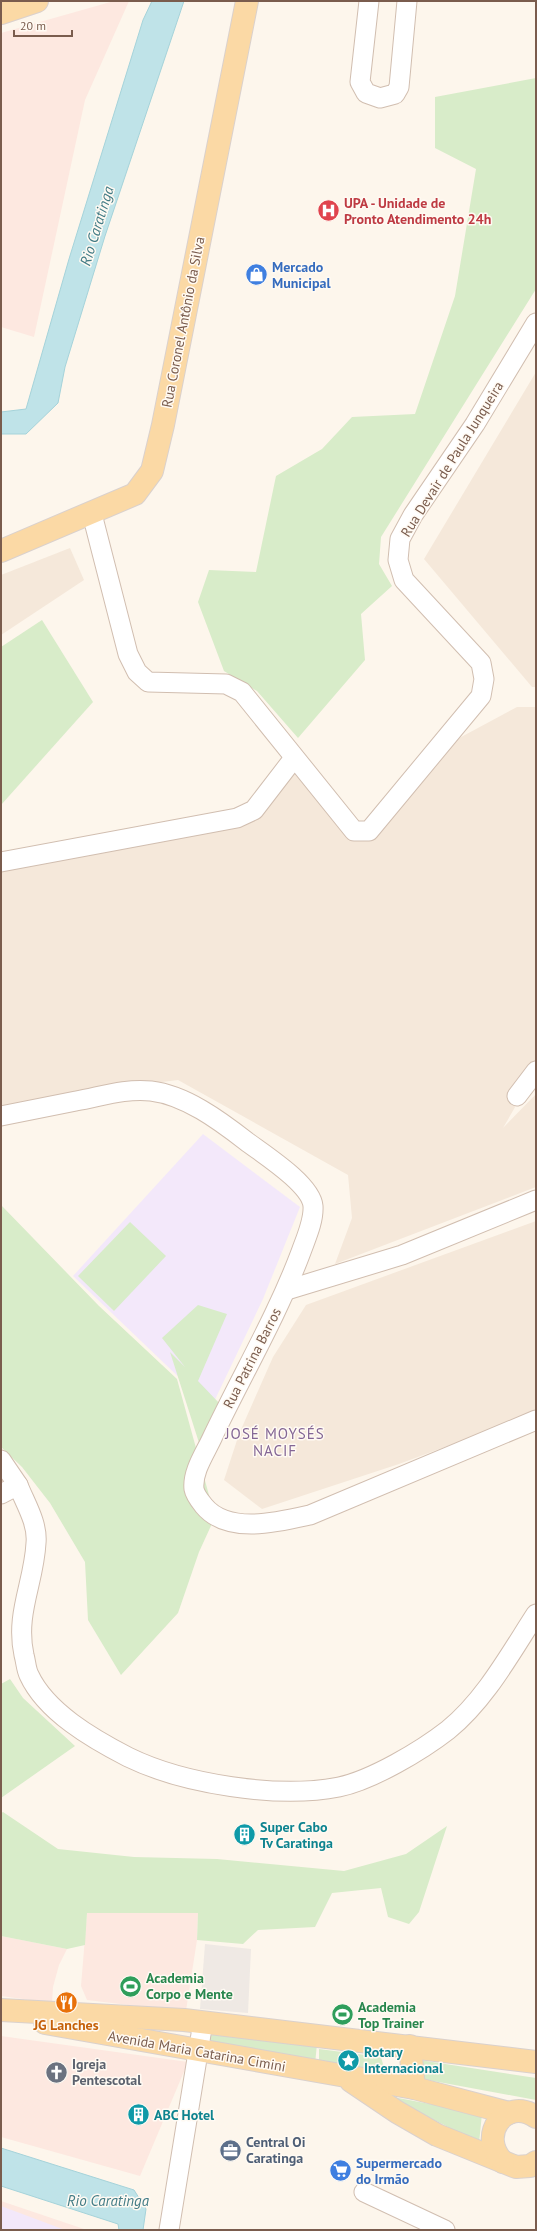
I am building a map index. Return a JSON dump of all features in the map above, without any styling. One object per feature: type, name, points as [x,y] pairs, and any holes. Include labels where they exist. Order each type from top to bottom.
[{"type":"main road","name":"Rua Coronel Antônio da Silva","points":[[1,551],[92,514],[135,494],[152,471],[163,426],[247,1]]},
{"type":"main road","points":[[1,13],[25,2]]},
{"type":"main road","points":[[1,2010],[203,2022],[536,2062]]},
{"type":"main road","name":"Avenida Maria Catarina Cimini","points":[[1,2015],[414,2088],[509,2113],[524,2112],[536,2116]]},
{"type":"main road","points":[[410,2046],[414,2088]]},
{"type":"main road","name":"Avenida Maria Catarina Cimini","points":[[345,2076],[397,2112],[437,2135],[518,2164]]},
{"type":"main road","points":[[509,2113],[498,2123],[492,2136],[492,2146],[496,2155],[518,2164],[536,2182]]},
{"type":"street","points":[[369,1],[360,82],[366,93],[380,98],[395,94],[400,87],[407,1]]},
{"type":"street","name":"Rua Devair de Paula Junqueira","points":[[92,514],[128,654],[137,672],[148,682],[226,684],[242,692],[354,831],[369,831],[481,696],[484,679],[481,664],[404,580],[398,560],[400,540],[413,515],[475,424],[536,323]]},
{"type":"street","points":[[1,862],[237,818],[254,810],[294,758]]},
{"type":"street","points":[[516,1096],[536,1071]]},
{"type":"street","name":"Rua Patrina Barros","points":[[1,1116],[124,1091],[151,1091],[174,1097],[202,1110],[235,1132],[293,1178],[310,1194],[313,1206],[310,1226],[287,1290],[222,1417],[195,1474],[194,1489],[198,1498],[208,1510],[226,1520],[249,1525],[274,1523],[310,1515],[536,1420]]},
{"type":"street","points":[[287,1290],[402,1255],[536,1200]]},
{"type":"street","points":[[1,1460],[18,1485],[33,1520],[37,1541],[24,1602],[21,1630],[28,1674],[44,1700],[64,1717],[115,1750],[148,1767],[194,1780],[234,1787],[298,1790],[340,1786],[383,1770],[448,1730],[475,1704],[506,1662],[536,1614]]},
{"type":"street","points":[[1,1494],[18,1485]]},
{"type":"street","points":[[168,2230],[203,2022]]},
{"type":"street","points":[[364,2192],[445,2230]]},
{"type":"shaded area","points":[[114,1],[129,1],[85,100],[34,337],[1,327],[1,33]]},
{"type":"shaded area","points":[[536,372],[536,687],[532,687],[424,559]]},
{"type":"shaded area","points":[[70,548],[84,580],[1,635],[1,575]]},
{"type":"shaded area","points":[[517,707],[536,707],[536,1071],[503,1128],[536,1094],[536,1187],[335,1264],[352,1218],[348,1175],[178,1080],[52,1096],[1,1110],[1,862],[237,818],[294,758],[354,831],[369,831],[437,750]]},
{"type":"shaded area","points":[[203,1134],[300,1207],[263,1299],[211,1408],[73,1276]]},
{"type":"shaded area","points":[[536,1221],[536,1413],[399,1464],[262,1509],[224,1480],[239,1434],[273,1357],[306,1305]]},
{"type":"shaded area","points":[[87,1913],[198,1913],[197,1940],[185,2017],[145,2007],[87,2000],[81,1986]]},
{"type":"shaded area","points":[[1,1936],[67,1949],[59,1965],[53,1987],[52,2003],[1,1996]]},
{"type":"shaded area","points":[[205,1944],[251,1949],[248,2013],[200,2009]]},
{"type":"shaded area","points":[[1,2036],[188,2062],[140,2176],[1,2137]]},
{"type":"shaded area","points":[[1,2201],[87,2230],[1,2230]]},
{"type":"shaded area","points":[[1,2206],[65,2230],[1,2230]]},
{"type":"green space","points":[[536,78],[536,289],[381,537],[379,564],[392,586],[361,614],[365,660],[298,738],[257,691],[224,671],[198,602],[209,570],[256,572],[276,476],[322,449],[352,417],[415,414],[455,296],[476,169],[435,148],[435,97]]},
{"type":"green space","points":[[42,620],[93,702],[1,805],[1,647]]},
{"type":"green space","points":[[1,1205],[99,1306],[177,1379],[215,1517],[199,1552],[178,1613],[121,1675],[88,1620],[85,1562],[50,1503],[22,1467],[1,1447]]},
{"type":"green space","points":[[130,1222],[166,1256],[114,1311],[78,1276]]},
{"type":"green space","points":[[198,1305],[227,1314],[198,1381],[220,1404],[201,1449],[170,1352],[185,1367],[162,1338]]},
{"type":"green space","points":[[10,1679],[23,1698],[75,1746],[1,1798],[1,1684]]},
{"type":"green space","points":[[3,1812],[58,1849],[134,1857],[217,1859],[344,1871],[406,1854],[447,1826],[419,1912],[409,1924],[388,1917],[381,1888],[332,1893],[315,1927],[258,1930],[243,1944],[197,1940],[198,1913],[87,1913],[85,1945],[67,1949],[1,1936],[1,1813]]},
{"type":"green space","points":[[211,2026],[317,2044],[315,2064],[208,2047]]},
{"type":"green space","points":[[319,2049],[381,2057],[386,2075],[319,2060]]},
{"type":"green space","points":[[413,2059],[536,2078],[536,2100],[417,2078]]},
{"type":"green space","points":[[388,2096],[482,2114],[479,2143]]},
{"type":"water","points":[[152,1],[184,1],[105,236],[65,367],[58,403],[26,434],[1,434],[1,412],[26,409],[69,259],[143,20]]},
{"type":"water","name":"Rio Caratinga","points":[[1,2148],[134,2190],[146,2209],[143,2230],[119,2230],[118,2224],[1,2186]]},
{"type":"place","name":"UPA - Unidade de Pronto Atendimento 24h","points":[[329,211]]},
{"type":"place","name":"Mercado Municipal","points":[[257,275]]},
{"type":"place","name":"Super Cabo Tv Caratinga","points":[[245,1835]]},
{"type":"place","name":"Academia Corpo e Mente","points":[[130,1986]]},
{"type":"place","name":"JG Lanches","points":[[66,2003]]},
{"type":"place","name":"Academia Top Trainer","points":[[343,2015]]},
{"type":"place","name":"Rotary Internacional","points":[[349,2060]]},
{"type":"place","name":"Igreja Pentescotal","points":[[57,2072]]},
{"type":"place","name":"ABC Hotel","points":[[138,2115]]},
{"type":"place","name":"Central Oi Caratinga","points":[[231,2150]]},
{"type":"place","name":"Supermercado do Irmão","points":[[341,2171]]},
{"type":"district","name":"JOSÉ MOYSÉS NACIF","points":[[275,1442]]}]
